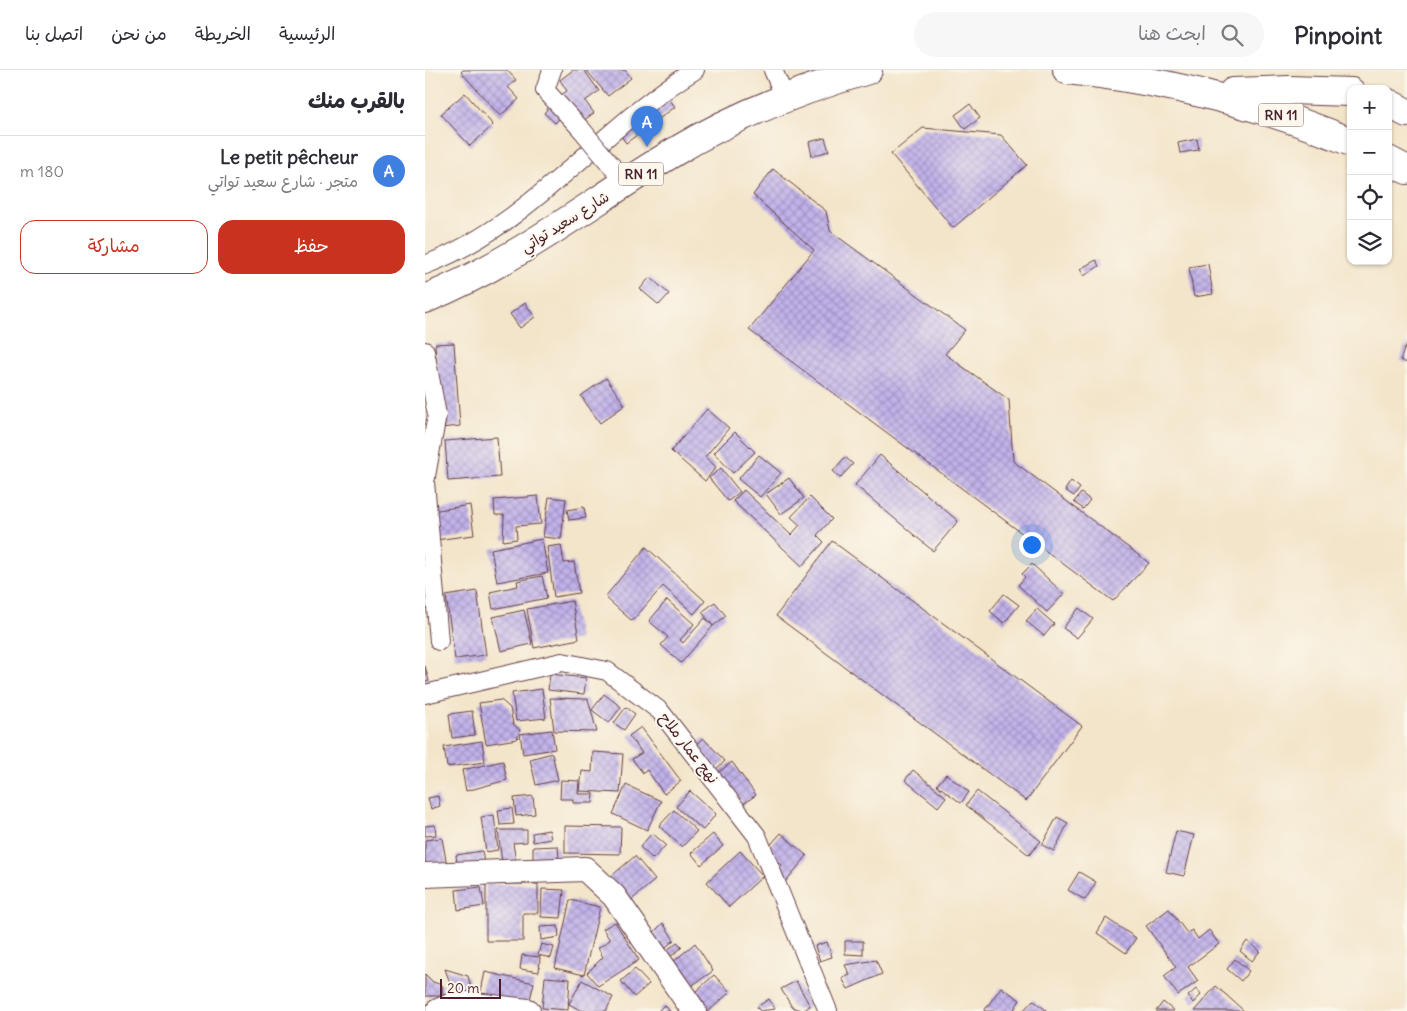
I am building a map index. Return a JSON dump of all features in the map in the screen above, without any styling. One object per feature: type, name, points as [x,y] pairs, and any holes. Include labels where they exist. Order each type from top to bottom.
[{"type":"main road","name":"شارع سعيد تواتي","points":[[425,299],[455,287],[539,240],[620,177],[700,137],[790,97],[867,70]]},
{"type":"main road","name":"RN 11","points":[[1067,70],[1115,75],[1209,93],[1295,119],[1347,140]]},
{"type":"main road","name":"RN 11","points":[[1209,93],[1289,90],[1347,92]]},
{"type":"main road","points":[[1392,105],[1407,113]]},
{"type":"main road","points":[[1392,162],[1407,170]]},
{"type":"street","points":[[551,70],[545,90],[582,130],[620,177]]},
{"type":"street","points":[[425,265],[483,236],[536,198],[612,133],[695,70]]},
{"type":"street","points":[[773,70],[790,97]]},
{"type":"street","points":[[784,70],[790,97]]},
{"type":"street","points":[[425,351],[437,415],[429,438],[425,482],[439,642]]},
{"type":"street","name":"نهج عمار ملاح","points":[[425,694],[562,662],[607,670],[660,710],[757,836],[829,1011]]},
{"type":"street","points":[[425,875],[585,869],[614,896],[694,1011]]},
{"type":"street","points":[[439,1011],[457,1003],[528,1011]]},
{"type":"building","points":[[463,70],[507,70],[516,80],[508,87],[519,99],[500,116],[461,72]]},
{"type":"building","points":[[573,70],[584,70],[599,91],[585,101],[594,113],[577,125],[557,98],[567,91],[560,80]]},
{"type":"building","points":[[586,70],[625,70],[631,78],[608,96]]},
{"type":"building","points":[[465,93],[493,125],[470,146],[441,114]]},
{"type":"building","points":[[668,97],[675,107],[626,143],[619,133]]},
{"type":"building","points":[[970,104],[980,118],[965,129],[955,115]]},
{"type":"building","points":[[550,106],[561,117],[555,123],[544,113]]},
{"type":"building","points":[[923,128],[1001,135],[1027,165],[953,228],[891,154]]},
{"type":"building","points":[[825,138],[829,151],[812,156],[809,142]]},
{"type":"building","points":[[1197,139],[1199,150],[1180,153],[1178,143]]},
{"type":"building","points":[[773,169],[826,211],[830,231],[965,330],[945,354],[1009,400],[1013,461],[1149,563],[1113,601],[749,330],[814,250],[753,195]]},
{"type":"building","points":[[1096,260],[1099,266],[1084,276],[1080,269]]},
{"type":"building","points":[[1208,264],[1213,294],[1194,297],[1189,267]]},
{"type":"building","points":[[650,277],[669,294],[659,305],[640,289]]},
{"type":"building","points":[[525,303],[535,317],[520,328],[510,314]]},
{"type":"building","points":[[454,343],[460,426],[441,428],[435,344]]},
{"type":"building","points":[[1407,343],[1407,363],[1400,360]]},
{"type":"building","points":[[606,378],[625,405],[600,423],[581,396]]},
{"type":"building","points":[[707,409],[729,428],[705,457],[716,467],[705,481],[671,451]]},
{"type":"building","points":[[735,432],[755,452],[733,473],[714,453]]},
{"type":"building","points":[[497,437],[500,477],[448,481],[445,441]]},
{"type":"building","points":[[759,455],[781,473],[760,497],[738,479]]},
{"type":"building","points":[[880,455],[958,521],[933,551],[855,485]]},
{"type":"building","points":[[845,457],[853,464],[840,478],[833,471]]},
{"type":"building","points":[[721,468],[740,492],[728,501],[709,478]]},
{"type":"building","points":[[789,478],[804,498],[781,514],[766,494]]},
{"type":"building","points":[[1071,481],[1080,488],[1074,496],[1065,490]]},
{"type":"building","points":[[744,490],[791,535],[800,525],[791,517],[810,497],[832,519],[817,535],[824,542],[802,566],[733,501]]},
{"type":"building","points":[[1081,493],[1090,500],[1083,509],[1074,502]]},
{"type":"building","points":[[538,496],[541,524],[516,526],[517,539],[503,541],[504,515],[495,515],[494,500]]},
{"type":"building","points":[[549,497],[566,499],[561,539],[543,537]]},
{"type":"building","points":[[470,505],[474,535],[435,540],[432,511]]},
{"type":"building","points":[[584,507],[586,518],[569,520],[567,510]]},
{"type":"building","points":[[542,539],[548,573],[497,582],[491,549]]},
{"type":"building","points":[[832,541],[1082,726],[1026,801],[776,616]]},
{"type":"building","points":[[561,545],[564,563],[574,562],[579,593],[554,597],[547,547]]},
{"type":"building","points":[[646,547],[705,601],[694,614],[663,586],[632,621],[605,597]]},
{"type":"building","points":[[1032,564],[1064,594],[1047,612],[1018,585],[1025,577],[1022,574]]},
{"type":"building","points":[[542,576],[547,598],[493,609],[490,592],[518,586],[517,581]]},
{"type":"building","points":[[477,591],[486,655],[455,659],[446,596]]},
{"type":"building","points":[[1004,594],[1019,605],[1004,623],[990,611]]},
{"type":"building","points":[[667,600],[694,624],[680,640],[683,643],[705,618],[713,626],[681,663],[661,645],[668,637],[649,621]]},
{"type":"building","points":[[572,601],[579,639],[534,648],[527,609]]},
{"type":"building","points":[[715,602],[726,616],[713,626],[702,612]]},
{"type":"building","points":[[1079,608],[1093,619],[1077,638],[1063,628]]},
{"type":"building","points":[[1037,609],[1054,624],[1044,636],[1026,621]]},
{"type":"building","points":[[524,610],[532,644],[501,651],[493,617]]},
{"type":"building","points":[[425,666],[429,681],[425,682]]},
{"type":"building","points":[[550,674],[586,678],[584,694],[548,690]]},
{"type":"building","points":[[542,689],[546,718],[516,721],[512,693]]},
{"type":"building","points":[[604,694],[621,707],[609,723],[592,710]]},
{"type":"building","points":[[550,698],[588,699],[597,732],[554,731]]},
{"type":"building","points":[[501,700],[510,708],[513,724],[520,730],[517,739],[486,744],[479,703]]},
{"type":"building","points":[[626,707],[635,714],[624,730],[614,723]]},
{"type":"building","points":[[472,711],[475,735],[452,738],[449,714]]},
{"type":"building","points":[[641,727],[681,781],[664,794],[647,770],[643,773],[632,759],[642,753],[629,736]]},
{"type":"building","points":[[552,730],[555,749],[523,754],[520,734]]},
{"type":"building","points":[[703,738],[725,761],[715,770],[693,747]]},
{"type":"building","points":[[482,741],[485,762],[447,767],[444,747]]},
{"type":"building","points":[[593,752],[623,754],[620,793],[580,791],[582,771],[592,772]]},
{"type":"building","points":[[552,753],[558,780],[536,785],[530,759]]},
{"type":"building","points":[[503,761],[507,780],[466,791],[462,770]]},
{"type":"building","points":[[732,762],[756,795],[743,804],[719,772]]},
{"type":"building","points":[[913,770],[946,797],[938,807],[905,780]]},
{"type":"building","points":[[946,774],[969,792],[961,803],[937,785]]},
{"type":"building","points":[[561,780],[579,781],[578,794],[594,794],[593,803],[573,803],[573,799],[560,799]]},
{"type":"building","points":[[626,785],[661,801],[647,830],[613,814]]},
{"type":"building","points":[[690,791],[716,814],[703,830],[676,807]]},
{"type":"building","points":[[977,791],[1041,841],[1029,855],[966,805]]},
{"type":"building","points":[[438,796],[440,806],[431,809],[428,798]]},
{"type":"building","points":[[533,796],[535,814],[516,816],[514,798]]},
{"type":"building","points":[[512,808],[514,824],[500,825],[498,810]]},
{"type":"building","points":[[674,810],[697,831],[682,847],[659,826]]},
{"type":"building","points":[[494,815],[498,850],[486,852],[481,817]]},
{"type":"building","points":[[1057,817],[1068,823],[1054,851],[1042,845]]},
{"type":"building","points":[[435,825],[436,835],[425,836],[425,826]]},
{"type":"building","points":[[565,826],[621,827],[620,854],[565,853]]},
{"type":"building","points":[[498,830],[527,830],[527,842],[513,843],[516,862],[502,863]]},
{"type":"building","points":[[549,830],[551,839],[533,842],[532,833]]},
{"type":"building","points":[[1176,831],[1194,835],[1184,876],[1166,872]]},
{"type":"building","points":[[652,833],[666,845],[653,859],[640,847]]},
{"type":"building","points":[[781,833],[807,856],[785,882],[775,873],[782,865],[765,851]]},
{"type":"building","points":[[713,834],[723,846],[701,865],[691,853]]},
{"type":"building","points":[[442,838],[448,871],[425,873],[425,840]]},
{"type":"building","points":[[558,846],[559,860],[533,861],[533,847]]},
{"type":"building","points":[[482,851],[485,869],[458,873],[456,855]]},
{"type":"building","points":[[740,851],[763,876],[729,907],[707,882]]},
{"type":"building","points":[[635,856],[655,880],[629,902],[609,878]]},
{"type":"building","points":[[1079,872],[1096,882],[1085,900],[1068,890]]},
{"type":"building","points":[[486,884],[538,884],[538,913],[523,913],[523,941],[486,941]]},
{"type":"building","points":[[481,887],[484,906],[458,910],[456,890]]},
{"type":"building","points":[[542,889],[564,890],[561,918],[541,917]]},
{"type":"building","points":[[570,900],[600,907],[584,975],[555,968]]},
{"type":"building","points":[[1169,909],[1187,933],[1192,930],[1198,939],[1209,930],[1219,944],[1188,967],[1198,981],[1178,995],[1164,976],[1176,967],[1146,926]]},
{"type":"building","points":[[1106,918],[1136,938],[1126,953],[1097,933]]},
{"type":"building","points":[[615,922],[639,960],[598,986],[587,973],[603,957],[598,948],[610,940],[603,929]]},
{"type":"building","points":[[663,923],[674,940],[658,954],[648,938]]},
{"type":"building","points":[[558,926],[559,937],[541,940],[540,927]]},
{"type":"building","points":[[845,941],[863,941],[863,955],[845,954]]},
{"type":"building","points":[[1247,941],[1260,951],[1252,961],[1240,951]]},
{"type":"building","points":[[677,942],[682,947],[663,963],[658,958]]},
{"type":"building","points":[[827,942],[832,957],[820,961],[815,946]]},
{"type":"building","points":[[695,943],[713,971],[681,993],[664,970]]},
{"type":"building","points":[[541,944],[554,947],[551,958],[538,955]]},
{"type":"building","points":[[522,955],[540,957],[539,972],[520,969]]},
{"type":"building","points":[[1235,959],[1249,971],[1241,981],[1227,969]]},
{"type":"building","points":[[876,960],[882,974],[848,989],[842,978],[850,975],[845,965]]},
{"type":"building","points":[[445,969],[468,976],[476,1007],[458,1005]]},
{"type":"building","points":[[635,969],[649,984],[634,997],[621,981]]},
{"type":"building","points":[[485,972],[534,983],[527,1011],[479,1001]]},
{"type":"building","points":[[425,974],[433,982],[442,985],[443,996],[425,996]]},
{"type":"building","points":[[714,975],[730,992],[709,1011],[694,1011],[685,1001]]},
{"type":"building","points":[[545,977],[570,979],[568,1010],[542,1008]]},
{"type":"building","points":[[582,980],[613,997],[606,1011],[582,1011],[569,1004]]},
{"type":"building","points":[[796,981],[810,1006],[803,1011],[792,1007],[781,989]]},
{"type":"building","points":[[1216,986],[1243,1010],[1194,1011]]},
{"type":"building","points":[[1001,987],[1020,1000],[1013,1011],[984,1011]]},
{"type":"building","points":[[1196,989],[1201,995],[1193,1003],[1188,996]]},
{"type":"building","points":[[769,999],[775,1009],[760,1011],[757,1007]]},
{"type":"building","points":[[1033,1000],[1047,1011],[1023,1011]]},
{"type":"building","points":[[1163,1002],[1174,1011],[1156,1011]]},
{"type":"building","points":[[664,1005],[670,1011],[658,1011]]},
{"type":"place","name":"Le petit pêcheur","points":[[647,147]]}]
